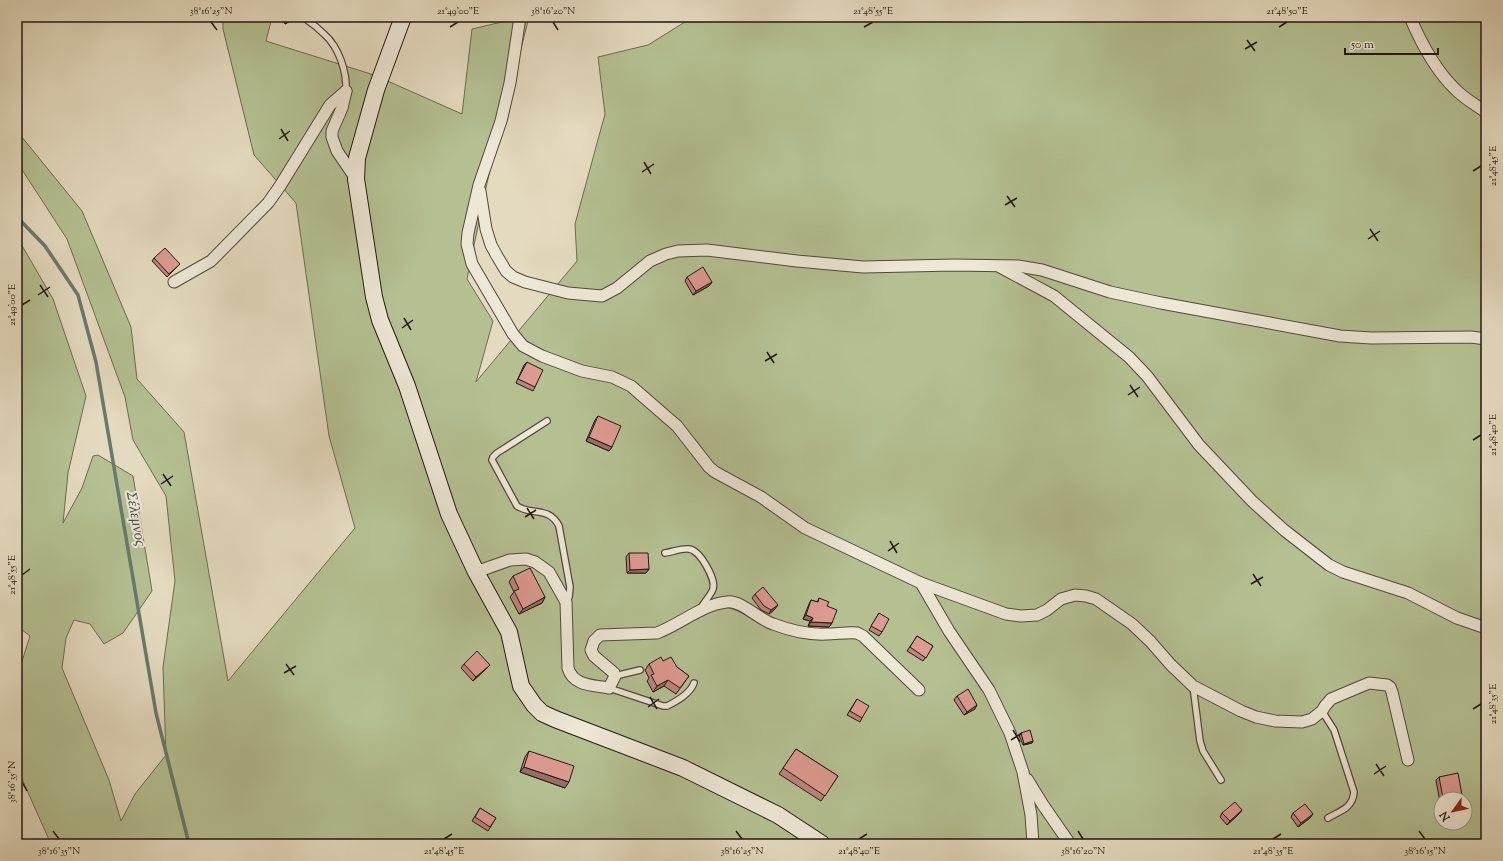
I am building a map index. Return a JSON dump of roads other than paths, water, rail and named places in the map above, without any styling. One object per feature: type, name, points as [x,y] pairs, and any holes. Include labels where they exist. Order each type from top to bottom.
[{"type":"main road","points":[[403,17],[376,90],[357,158],[356,179],[374,297],[380,320],[407,386],[449,514],[476,572],[509,632],[522,686],[534,705],[542,713],[683,768],[778,815],[822,844]]},
{"type":"street","points":[[520,17],[510,83],[501,120],[479,185],[468,233],[467,244],[478,275],[515,337],[523,346],[542,356],[582,371],[612,377],[631,386],[677,426],[709,467],[715,472],[761,497],[805,528],[921,583],[1006,614],[1021,616],[1038,615],[1068,596],[1086,596],[1096,599],[1132,624],[1150,641],[1170,665],[1193,686],[1241,711],[1256,717],[1269,720],[1302,722],[1312,719],[1322,711],[1331,700],[1369,683],[1387,685],[1390,687],[1392,692],[1408,760]]},
{"type":"street","points":[[1410,17],[1433,62],[1443,77],[1457,91],[1486,112]]},
{"type":"street","points":[[346,91],[342,108],[332,131],[332,136],[337,151],[356,179]]},
{"type":"street","points":[[174,282],[211,261],[268,203],[330,105],[346,91]]},
{"type":"street","points":[[479,185],[486,229],[496,256],[506,271],[513,277],[525,282],[568,293],[602,296],[617,288],[650,261],[666,254],[678,251],[707,250],[863,267],[954,265],[1018,266],[1042,270],[1110,292],[1216,314],[1340,336],[1371,338],[1471,337],[1486,339]]},
{"type":"street","points":[[998,266],[1054,296],[1129,356],[1147,376],[1199,444],[1252,502],[1284,530],[1329,564],[1343,572],[1408,593],[1458,618],[1486,628]]},
{"type":"street","points":[[476,572],[510,560],[526,559],[535,562],[549,572],[566,602],[568,668],[571,676],[579,682],[609,688],[615,676],[614,673],[592,653],[591,650],[594,641],[600,635],[657,633],[698,611],[725,602],[731,602],[738,604],[764,621],[777,626],[816,634],[857,633],[863,636],[919,690]]},
{"type":"street","points":[[921,583],[949,631],[989,690],[1010,733],[1023,772],[1031,815],[1033,844]]},
{"type":"street","points":[[1023,772],[1043,805],[1070,844]]},
{"type":"lane","points":[[307,20],[325,34],[336,50],[345,72],[346,91]]},
{"type":"lane","points":[[546,421],[497,453],[492,460],[518,506],[523,509],[548,513],[556,520],[559,526],[570,587],[569,597],[566,602]]},
{"type":"lane","points":[[665,553],[689,549],[695,551],[710,572],[713,582],[713,590],[698,611]]},
{"type":"lane","points":[[615,676],[640,670]]},
{"type":"lane","points":[[609,688],[667,706],[688,693],[694,683]]},
{"type":"lane","points":[[1193,686],[1200,741],[1204,751],[1221,780]]},
{"type":"lane","points":[[1322,711],[1334,730],[1354,792],[1351,804],[1328,818]]},
{"type":"waterway","name":"Σέλεμνος","points":[[17,217],[45,246],[78,295],[96,362],[156,713],[189,844]]}]
